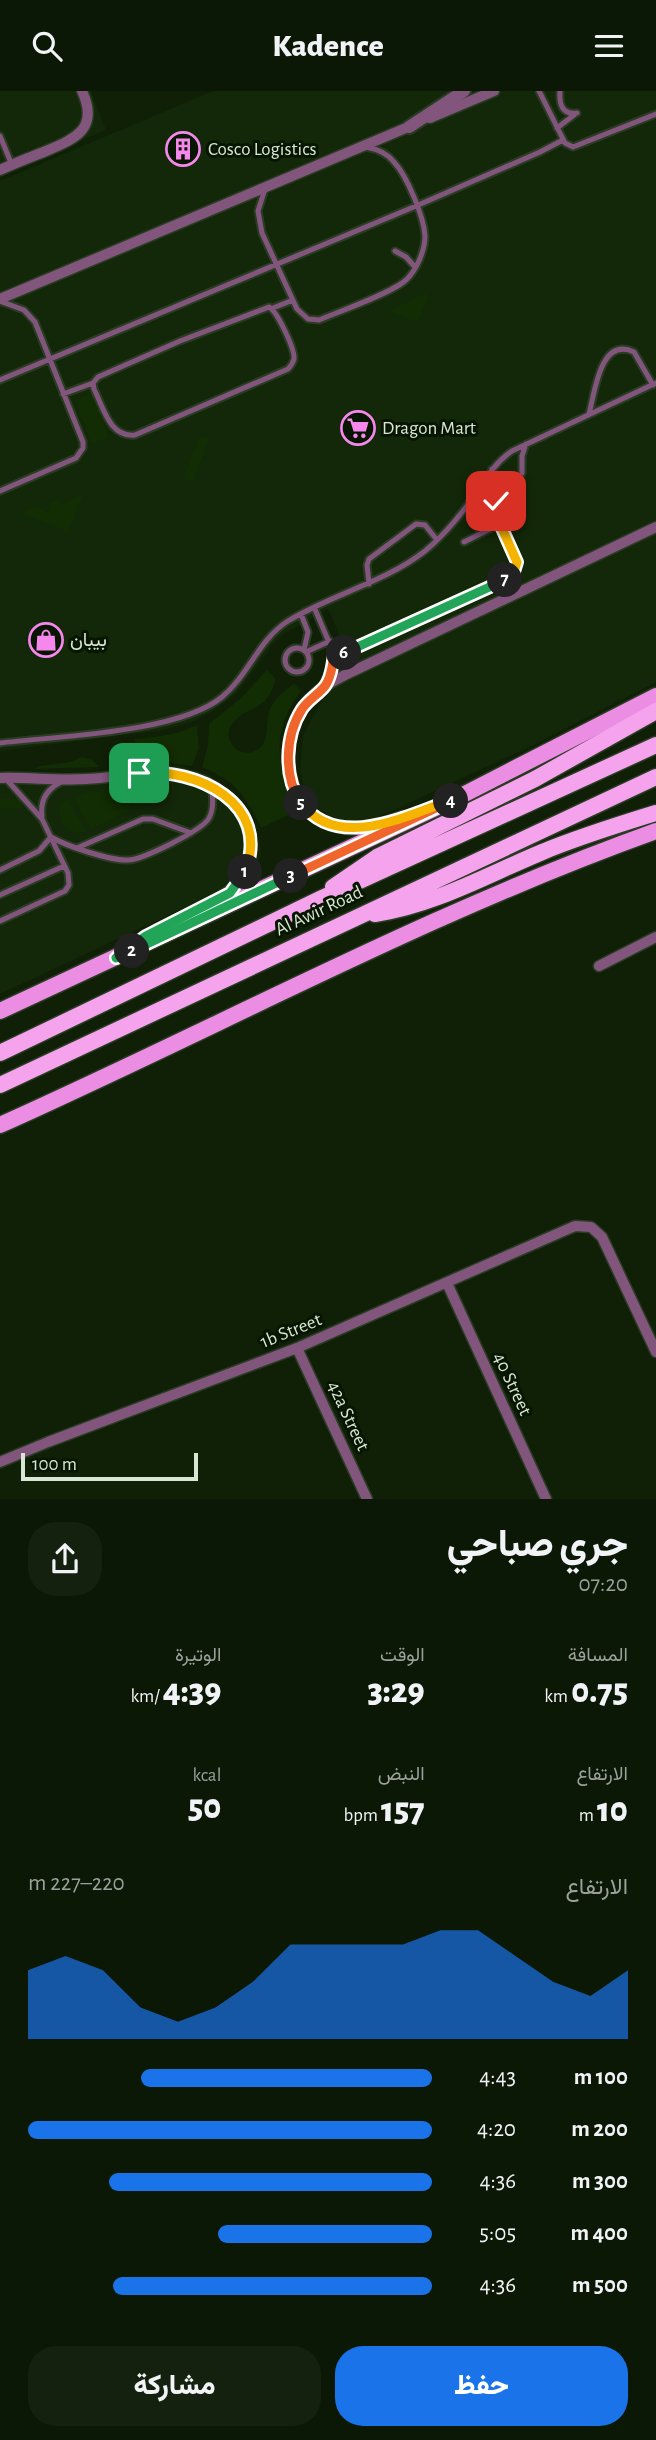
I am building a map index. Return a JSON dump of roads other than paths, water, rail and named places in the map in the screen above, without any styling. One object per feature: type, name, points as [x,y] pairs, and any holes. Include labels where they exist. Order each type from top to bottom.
[{"type":"highway","points":[[320,899],[347,875],[377,857],[535,779],[656,711]]},
{"type":"highway","name":"Al Awir Road","points":[[0,1053],[320,899],[656,745]]},
{"type":"highway","name":"Al Awir Road","points":[[0,1085],[656,777]]},
{"type":"highway","points":[[355,917],[425,902],[542,852],[656,813]]},
{"type":"main road","points":[[0,1011],[457,798],[656,696]]},
{"type":"main road","points":[[0,1125],[447,915],[548,871],[656,831]]},
{"type":"main road","points":[[0,1135],[74,1092]]},
{"type":"street","points":[[409,127],[464,91]]},
{"type":"street","points":[[0,300],[494,91]]},
{"type":"street","points":[[0,170],[80,134],[88,120],[88,103],[82,93]]},
{"type":"street","points":[[457,798],[358,829],[331,825],[309,813],[298,799],[292,784],[289,744],[301,711],[325,685],[656,527]]},
{"type":"street","points":[[2,777],[69,780],[164,772],[192,777],[211,785],[229,799],[246,825],[250,852],[244,874],[230,893],[146,936],[116,958]]},
{"type":"street","points":[[599,966],[656,937]]},
{"type":"street","name":"1b Street","points":[[0,1462],[298,1348],[567,1229],[583,1225],[597,1231],[606,1243],[656,1352]]},
{"type":"street","name":"40 Street","points":[[447,1283],[546,1499]]},
{"type":"street","name":"42a Street","points":[[298,1348],[364,1498]]},
{"type":"lane","points":[[539,91],[563,140],[567,145],[576,148],[656,114]]},
{"type":"lane","points":[[557,128],[577,113],[572,114],[563,109],[559,100],[560,91]]},
{"type":"lane","points":[[0,136],[12,165]]},
{"type":"lane","points":[[0,380],[416,206],[563,140]]},
{"type":"lane","points":[[267,187],[262,194],[258,211],[262,233],[293,300],[304,317],[319,320],[407,280],[422,253],[425,238],[402,172],[384,153],[361,146]]},
{"type":"lane","points":[[395,251],[406,257],[415,267]]},
{"type":"lane","points":[[0,300],[19,307],[29,314],[35,323],[82,436],[83,448],[71,461],[0,491]]},
{"type":"lane","points":[[63,394],[93,383],[100,376],[180,341],[262,308],[273,308],[293,300]]},
{"type":"lane","points":[[93,383],[104,410],[118,433],[126,436],[140,433],[288,369],[293,362],[293,354],[273,308]]},
{"type":"lane","points":[[0,743],[124,729],[177,719],[200,711],[232,689],[280,627],[314,607],[369,584],[405,565],[437,540],[504,457],[526,443],[655,384],[634,352],[623,349],[612,352],[604,361],[589,414]]},
{"type":"lane","points":[[522,473],[522,456],[526,443]]},
{"type":"lane","points":[[492,469],[500,524]]},
{"type":"lane","points":[[334,654],[348,652],[510,578],[516,571],[517,562],[493,511],[487,505],[469,502]]},
{"type":"lane","points":[[369,584],[369,559],[416,524],[425,525],[437,540]]},
{"type":"lane","points":[[464,542],[500,524]]},
{"type":"lane","points":[[314,607],[334,654],[325,685]]},
{"type":"lane","points":[[300,614],[308,633],[305,651],[309,663],[305,669],[294,672],[288,668],[285,661],[287,653],[297,648],[305,651],[330,641]]},
{"type":"lane","points":[[308,633],[323,626]]},
{"type":"lane","points":[[0,921],[65,891],[70,881],[42,819],[20,791],[2,777]]},
{"type":"lane","points":[[42,819],[42,804],[48,790],[69,780]]},
{"type":"lane","points":[[51,837],[77,848],[129,860],[191,833],[209,818],[211,785]]},
{"type":"lane","points":[[77,848],[144,818],[191,833]]},
{"type":"lane","points":[[0,870],[40,851],[51,837]]},
{"type":"lane","points":[[0,895],[64,866]]},
{"type":"place","name":"Cosco Logistics","points":[[183,149]]},
{"type":"place","name":"Dragon Mart","points":[[358,428]]},
{"type":"place","name":"بيبان","points":[[46,640]]}]
